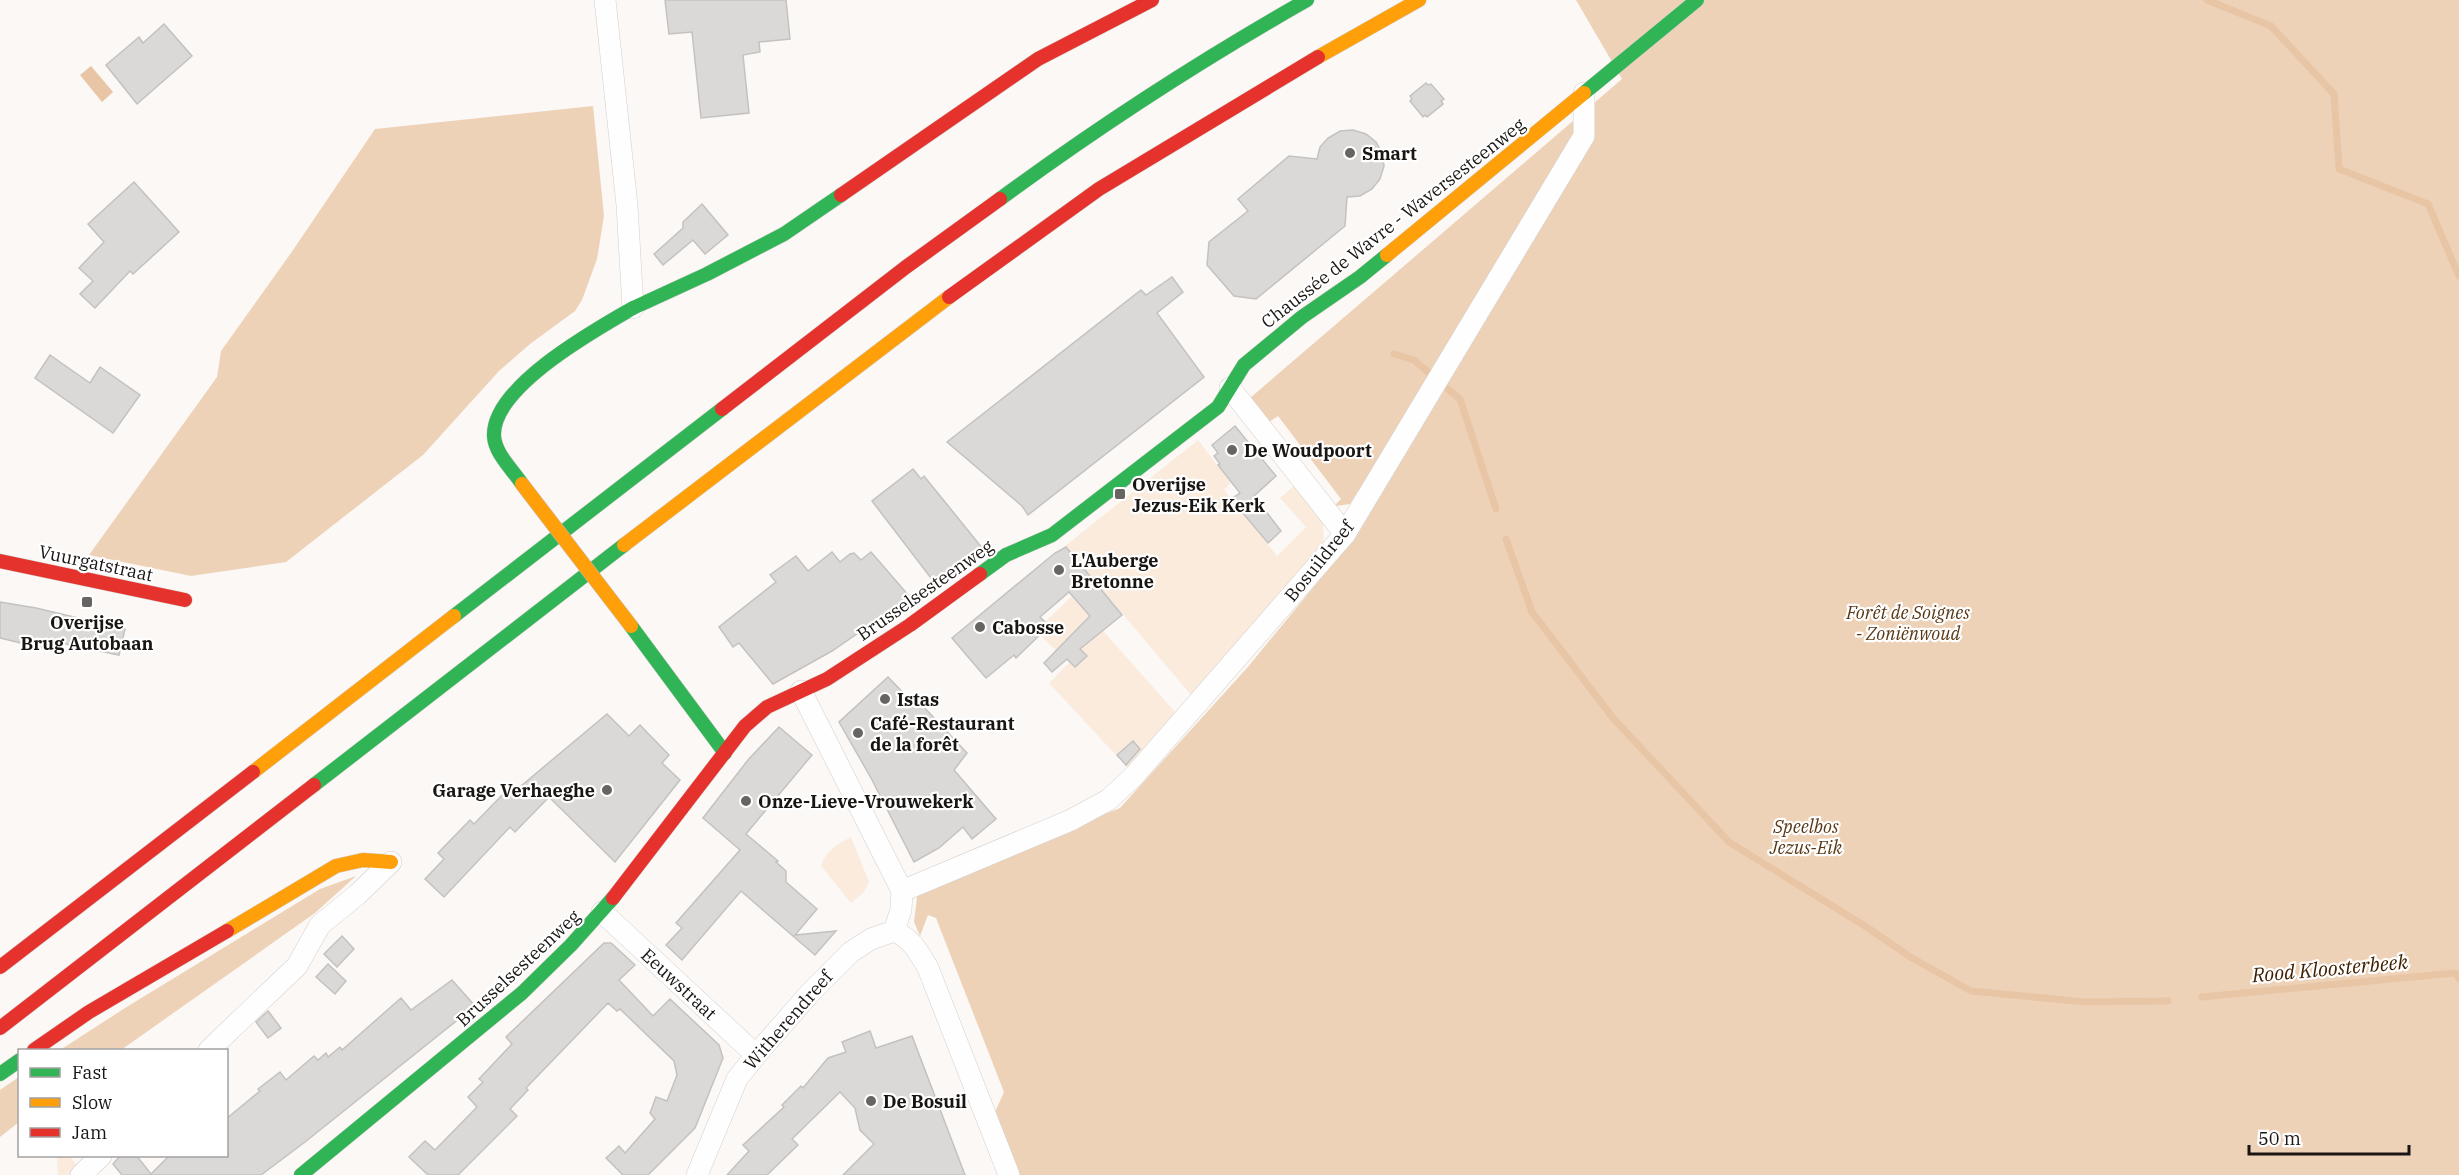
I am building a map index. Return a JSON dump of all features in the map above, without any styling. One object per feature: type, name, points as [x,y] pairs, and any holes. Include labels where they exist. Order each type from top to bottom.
[{"type":"main road","points":[[725,753],[498,448],[493,435],[502,407],[517,389],[543,366],[582,338],[633,308],[707,274],[784,234],[1038,59],[1152,0]]},
{"type":"main road","points":[[0,967],[906,267],[1069,148],[1242,37],[1307,0]]},
{"type":"main road","points":[[0,1028],[659,518],[950,297],[1099,189],[1292,72],[1419,0]]},
{"type":"main road","name":"Chaussée de Wavre - Waversesteenweg","points":[[1230,388],[1244,365],[1302,317],[1360,277],[1697,0]]},
{"type":"main road","name":"Brusselsesteenweg","points":[[300,1175],[522,993],[602,912],[745,726],[767,707],[827,679],[910,625],[1006,555],[1052,535],[1218,407],[1230,388]]},
{"type":"main road","name":"Vuurgatstraat","points":[[0,561],[185,600]]},
{"type":"main road","points":[[35,1049],[89,1012],[336,866],[352,859],[391,862]]},
{"type":"main road","points":[[0,1074],[18,1061]]},
{"type":"street","points":[[605,0],[627,205],[633,308]]},
{"type":"street","name":"Bosuildreef","points":[[902,891],[1071,820],[1108,800],[1133,777],[1345,534],[1584,136],[1584,93]]},
{"type":"street","points":[[1230,388],[1345,534]]},
{"type":"street","points":[[801,691],[902,891],[902,910],[894,931],[906,936],[915,945],[928,968],[1009,1175]]},
{"type":"street","points":[[210,1049],[297,966],[320,925],[358,894],[391,862]]},
{"type":"street","name":"Eeuwstraat","points":[[602,912],[756,1055]]},
{"type":"street","name":"Witherendreef","points":[[697,1175],[737,1079],[756,1055],[810,993],[851,952],[871,939],[894,931]]},
{"type":"street","points":[[81,1175],[99,1157]]},
{"type":"shaded area","points":[[91,66],[113,92],[102,102],[80,75]]},
{"type":"shaded area","points":[[1198,440],[1231,483],[1224,490],[1277,556],[1306,527],[1280,498],[1295,485],[1323,522],[1324,543],[1192,696],[1065,546]]},
{"type":"shaded area","points":[[1072,596],[1176,713],[1129,769],[1049,683],[1069,663],[1036,631]]},
{"type":"shaded area","points":[[851,837],[869,882],[864,892],[851,903],[821,866],[833,849]]},
{"type":"shaded area","points":[[57,1157],[71,1157],[76,1164],[87,1157],[73,1175],[58,1175]]},
{"type":"green space","name":"Forêt de Soignes - Zoniënwoud","points":[[1576,0],[2459,0],[2459,1175],[1018,1175],[994,1114],[1004,1092],[936,918],[928,915],[920,936],[914,922],[918,889],[1120,808],[1247,668],[1344,550],[1371,503],[1358,491],[1350,504],[1336,506],[1341,499],[1278,416],[1268,423],[1250,398],[1622,79]]},
{"type":"green space","points":[[593,106],[604,216],[597,259],[582,300],[575,311],[530,344],[499,371],[423,455],[286,562],[191,576],[89,555],[217,377],[221,351],[375,129]]},
{"type":"green space","points":[[356,876],[315,913],[122,1049],[62,1049],[125,1008],[320,889]]},
{"type":"green space","points":[[18,1078],[18,1123],[0,1137],[0,1090]]},
{"type":"building","points":[[665,0],[786,0],[790,39],[759,42],[760,52],[743,55],[749,113],[701,118],[692,32],[669,34]]},
{"type":"building","points":[[164,24],[192,56],[137,104],[106,65],[139,37],[143,43]]},
{"type":"building","points":[[1426,83],[1431,84],[1444,99],[1441,101],[1443,104],[1427,117],[1425,115],[1423,117],[1410,101],[1412,99],[1410,96]]},
{"type":"building","points":[[1353,130],[1366,134],[1376,142],[1382,153],[1384,166],[1380,179],[1372,189],[1360,196],[1347,197],[1345,226],[1256,299],[1234,296],[1207,265],[1209,242],[1248,211],[1238,199],[1289,156],[1317,159],[1320,147],[1328,138],[1340,131]]},
{"type":"building","points":[[134,182],[179,232],[133,274],[130,271],[95,308],[80,294],[93,281],[79,268],[104,242],[88,224]]},
{"type":"building","points":[[702,204],[728,235],[705,254],[693,240],[663,265],[654,254],[683,228],[683,222]]},
{"type":"building","points":[[1172,277],[1183,292],[1157,313],[1204,377],[1028,515],[1022,506],[947,442],[1141,290],[1146,295]]},
{"type":"building","points":[[50,355],[90,383],[100,367],[140,395],[113,433],[35,378]]},
{"type":"building","points":[[1235,426],[1276,476],[1254,496],[1281,531],[1268,543],[1231,499],[1240,493],[1218,465],[1220,464],[1214,456],[1218,453],[1212,445]]},
{"type":"building","points":[[913,469],[921,479],[924,476],[983,549],[934,582],[872,501]]},
{"type":"building","points":[[1066,547],[1122,615],[1080,649],[1087,656],[1075,667],[1067,659],[1052,672],[1044,663],[1090,616],[1069,592],[1040,617],[1049,626],[1016,658],[1014,655],[986,678],[952,638],[1055,553]]},
{"type":"building","points":[[832,552],[840,562],[854,553],[861,560],[871,552],[910,597],[832,651],[773,684],[739,643],[733,647],[719,627],[776,582],[770,575],[796,556],[808,571]]},
{"type":"building","points":[[0,602],[125,629],[119,655],[61,643],[58,652],[0,638]]},
{"type":"building","points":[[888,677],[917,707],[921,704],[967,753],[954,770],[996,819],[972,839],[963,827],[939,848],[914,862],[839,722]]},
{"type":"building","name":"Garage Verhaeghe","points":[[607,714],[629,736],[640,725],[669,755],[662,763],[680,780],[615,862],[549,797],[515,832],[510,827],[444,897],[425,879],[444,859],[438,853],[470,820],[474,824],[510,787],[515,791]]},
{"type":"building","points":[[779,727],[812,755],[746,834],[778,861],[776,862],[786,871],[786,882],[817,909],[795,935],[836,931],[815,955],[741,891],[682,960],[666,945],[682,928],[676,923],[740,850],[703,818],[748,760]]},
{"type":"building","points":[[1133,741],[1140,749],[1126,765],[1117,755]]},
{"type":"building","points":[[342,936],[354,949],[337,967],[324,954]]},
{"type":"building","points":[[604,943],[611,943],[635,965],[619,980],[653,1016],[670,999],[719,1045],[723,1058],[695,1128],[648,1175],[623,1175],[606,1158],[619,1146],[625,1153],[655,1119],[650,1113],[656,1097],[667,1101],[677,1075],[674,1061],[620,1009],[617,1011],[608,1003],[526,1088],[528,1090],[510,1109],[517,1116],[458,1175],[428,1175],[409,1157],[425,1141],[435,1150],[477,1107],[468,1097],[483,1082],[479,1079],[512,1044],[506,1037]]},
{"type":"building","points":[[328,964],[346,981],[335,994],[316,977]]},
{"type":"building","points":[[452,980],[475,1006],[261,1175],[122,1175],[113,1164],[119,1157],[138,1157],[151,1174],[168,1157],[228,1157],[228,1117],[260,1091],[258,1089],[280,1072],[286,1080],[314,1056],[318,1060],[326,1053],[328,1057],[340,1047],[342,1050],[401,998],[411,1010]]},
{"type":"building","points":[[268,1011],[281,1028],[268,1038],[256,1022]]},
{"type":"building","points":[[870,1031],[876,1048],[912,1036],[965,1175],[843,1175],[874,1144],[860,1130],[855,1108],[840,1092],[792,1139],[798,1145],[767,1175],[727,1175],[749,1151],[743,1145],[784,1107],[782,1105],[801,1086],[803,1088],[828,1058],[846,1052],[842,1042]]},
{"type":"waterway","points":[[2207,0],[2271,26],[2334,94],[2339,169],[2428,204],[2459,276]]},
{"type":"waterway","points":[[1394,354],[1414,360],[1428,372]]},
{"type":"waterway","points":[[1448,389],[1460,399],[1496,509]]},
{"type":"waterway","points":[[1506,539],[1532,612],[1613,718],[1729,842],[1865,926],[1912,958],[1971,991],[2085,1002],[2168,1001]]},
{"type":"waterway","name":"Rood Kloosterbeek","points":[[2202,997],[2455,973],[2459,979]]},
{"type":"traffic: fast","points":[[1000,199],[1150,95],[1307,0]]},
{"type":"traffic: fast","points":[[1584,93],[1697,0]]},
{"type":"traffic: fast","points":[[633,308],[707,274],[784,234],[841,195]]},
{"type":"traffic: fast","points":[[980,574],[1006,555],[1052,535],[1218,407],[1244,365],[1302,317],[1360,277],[1387,255]]},
{"type":"traffic: fast","points":[[522,484],[495,443],[498,417],[510,398],[548,362],[595,330],[633,308]]},
{"type":"traffic: fast","points":[[454,616],[722,409]]},
{"type":"traffic: fast","points":[[314,785],[624,545]]},
{"type":"traffic: fast","points":[[631,626],[725,753]]},
{"type":"traffic: fast","points":[[301,1175],[522,993],[571,945],[613,898]]},
{"type":"traffic: fast","points":[[0,1074],[18,1061]]},
{"type":"traffic: slow","points":[[1318,57],[1419,0]]},
{"type":"traffic: slow","points":[[1387,255],[1584,93]]},
{"type":"traffic: slow","points":[[624,545],[949,297]]},
{"type":"traffic: slow","points":[[522,484],[631,626]]},
{"type":"traffic: slow","points":[[253,772],[454,616]]},
{"type":"traffic: slow","points":[[227,931],[336,866],[363,860],[391,862]]},
{"type":"traffic: jam","points":[[841,195],[1038,59],[1152,0]]},
{"type":"traffic: jam","points":[[949,297],[1099,189],[1318,57]]},
{"type":"traffic: jam","points":[[722,409],[906,267],[1000,199]]},
{"type":"traffic: jam","points":[[0,561],[185,600]]},
{"type":"traffic: jam","points":[[613,898],[745,726],[767,707],[827,679],[910,625],[980,574]]},
{"type":"traffic: jam","points":[[0,967],[253,772]]},
{"type":"traffic: jam","points":[[0,1028],[314,785]]},
{"type":"traffic: jam","points":[[35,1049],[89,1012],[227,931]]},
{"type":"place","name":"Smart","points":[[1350,153]]},
{"type":"place","name":"De Woudpoort","points":[[1232,450]]},
{"type":"place","name":"Overijse Jezus-Eik Kerk","points":[[1120,494]]},
{"type":"place","name":"L'Auberge Bretonne","points":[[1059,570]]},
{"type":"place","name":"Overijse Brug Autobaan","points":[[87,602]]},
{"type":"place","name":"Cabosse","points":[[980,627]]},
{"type":"place","name":"Istas","points":[[885,699]]},
{"type":"place","name":"Café-Restaurant de la forêt","points":[[858,733]]},
{"type":"place","name":"Garage Verhaeghe","points":[[607,790]]},
{"type":"place","name":"Onze-Lieve-Vrouwekerk","points":[[746,801]]},
{"type":"place","name":"De Bosuil","points":[[871,1101]]},
{"type":"park label","name":"Speelbos Jezus-Eik","points":[[1806,836]]}]
